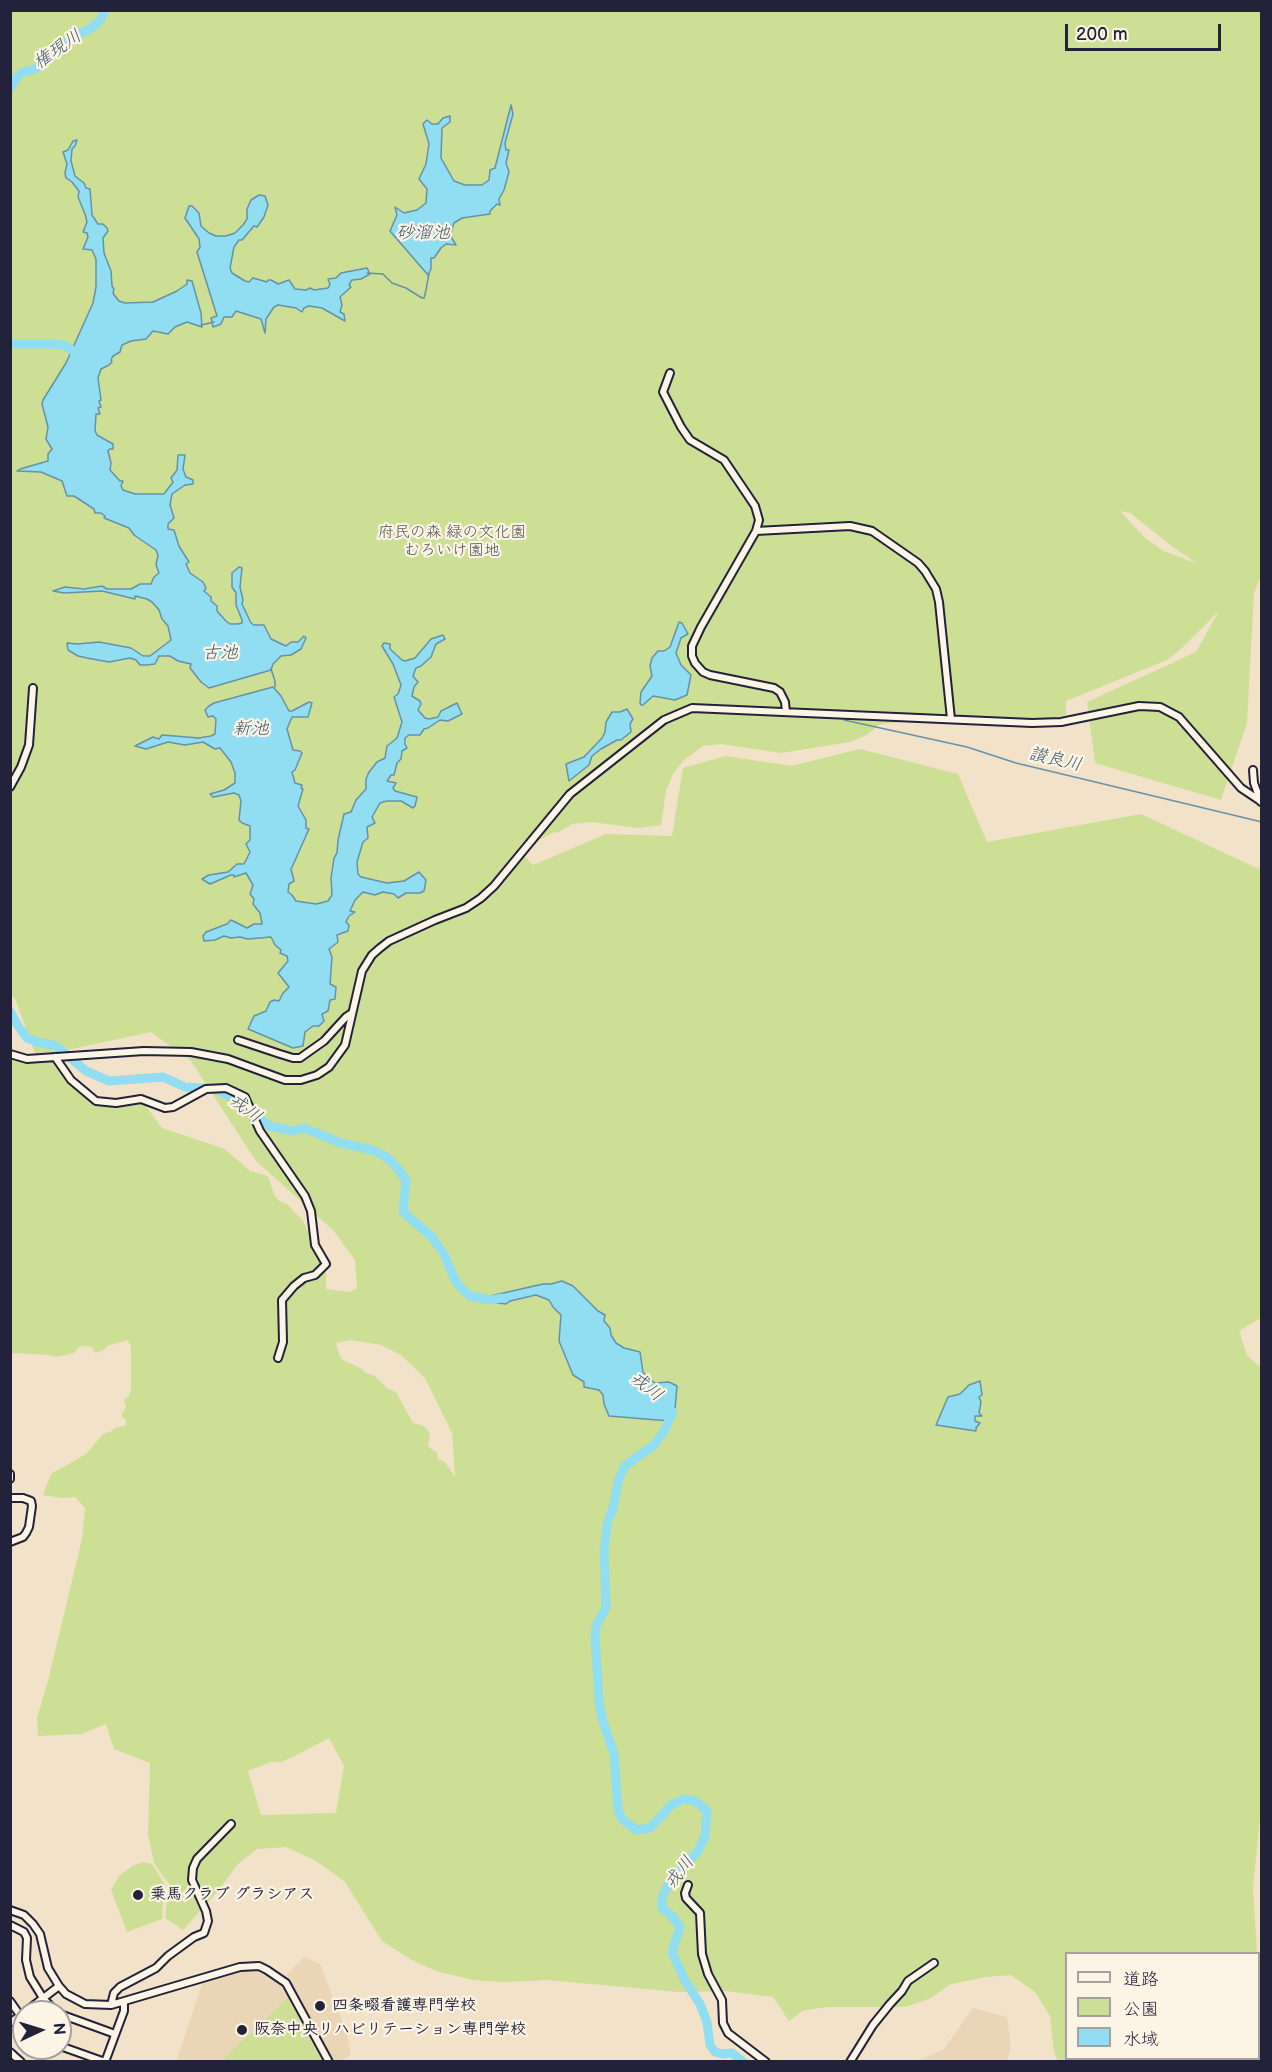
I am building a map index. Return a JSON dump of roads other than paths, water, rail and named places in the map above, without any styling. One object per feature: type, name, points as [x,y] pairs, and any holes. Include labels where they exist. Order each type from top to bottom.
[{"type":"street","points":[[670,373],[663,392],[670,408],[690,440],[720,456],[740,482],[758,513],[759,520],[756,531],[707,615],[692,646],[694,663],[710,675],[774,688],[785,702],[786,712]]},
{"type":"street","points":[[756,531],[840,525],[859,528],[872,531],[918,563],[930,577],[939,602],[951,719]]},
{"type":"street","points":[[10,787],[14,775],[26,757],[29,745],[33,688]]},
{"type":"street","points":[[10,1054],[27,1059],[144,1051],[191,1052],[228,1059],[280,1079],[301,1080],[317,1075],[336,1059],[345,1045],[362,971],[372,955],[389,941],[466,908],[481,898],[494,886],[570,794],[664,720],[692,708],[1032,723],[1061,722],[1139,706],[1160,707],[1179,717],[1241,788],[1261,802]]},
{"type":"street","points":[[1253,770],[1254,783],[1261,802]]},
{"type":"street","points":[[238,1040],[293,1058],[300,1058],[324,1041],[352,1013]]},
{"type":"street","points":[[55,1057],[71,1080],[96,1101],[116,1103],[141,1099],[165,1108],[172,1107],[206,1089],[226,1088],[243,1095],[248,1101],[260,1131],[305,1196],[311,1211],[315,1245],[326,1264],[315,1275],[304,1278],[294,1286],[282,1300],[283,1342],[278,1358]]},
{"type":"street","points":[[10,1474],[10,1479]]},
{"type":"street","points":[[10,1498],[23,1498],[30,1501],[32,1506],[26,1533],[23,1537],[10,1542]]},
{"type":"street","points":[[111,2005],[114,1993],[120,1987],[156,1968],[194,1937],[204,1933],[208,1920],[192,1880],[193,1868],[197,1859],[231,1824]]},
{"type":"street","points":[[688,1885],[686,1898],[700,1913],[702,1954],[708,1974],[722,2000],[723,2023],[728,2033],[766,2061]]},
{"type":"street","points":[[10,1910],[24,1916],[40,1934],[48,1968],[59,1986],[66,1994],[86,2004],[111,2005],[240,1966],[259,1966],[286,1983],[328,2061]]},
{"type":"street","points":[[10,1925],[24,1932],[27,1938],[27,1967],[30,1977],[44,1998]]},
{"type":"street","points":[[850,2061],[873,2025],[903,1991],[908,1982],[934,1963]]},
{"type":"street","points":[[42,2000],[59,1986]]},
{"type":"street","points":[[72,2050],[105,2061],[124,2011],[124,2002]]},
{"type":"street","points":[[72,2018],[115,2034]]},
{"type":"street","points":[[10,2052],[21,2061]]},
{"type":"street","points":[[1175,2061],[1199,2060]]},
{"type":"water","name":"砂溜池","points":[[511,105],[513,114],[505,143],[506,150],[509,150],[506,163],[509,172],[499,199],[500,205],[497,204],[490,214],[462,218],[454,223],[450,235],[456,245],[446,244],[434,258],[431,258],[431,269],[428,275],[390,231],[397,215],[395,207],[404,213],[417,210],[426,203],[427,189],[419,179],[426,164],[429,144],[423,124],[427,120],[432,124],[438,124],[443,118],[450,116],[450,122],[442,128],[441,158],[454,181],[465,185],[482,185],[489,180],[490,170],[495,168]]},
{"type":"water","name":"古池","points":[[77,140],[72,149],[71,161],[75,176],[84,183],[86,188],[90,189],[92,215],[98,224],[103,224],[108,231],[103,238],[104,253],[111,271],[115,296],[119,301],[125,303],[153,302],[177,291],[187,284],[187,280],[192,281],[201,313],[202,327],[187,322],[175,327],[168,334],[153,331],[146,339],[122,345],[120,352],[113,356],[112,362],[101,369],[98,378],[101,407],[98,408],[100,414],[96,414],[95,431],[97,435],[113,444],[113,449],[108,451],[110,470],[120,481],[123,481],[121,486],[123,490],[135,494],[164,494],[173,482],[171,478],[177,470],[178,455],[185,455],[183,469],[186,477],[193,480],[193,484],[185,485],[172,494],[170,505],[174,518],[168,524],[168,529],[174,530],[179,546],[189,562],[186,564],[190,573],[203,582],[206,588],[204,591],[211,597],[211,601],[217,606],[217,611],[226,621],[230,624],[238,624],[242,623],[242,620],[236,605],[236,593],[232,587],[232,573],[239,567],[242,568],[240,587],[242,604],[251,623],[264,625],[271,639],[286,646],[291,642],[298,642],[304,636],[306,638],[301,649],[291,655],[281,656],[273,664],[271,670],[209,688],[190,668],[191,664],[178,661],[170,656],[159,656],[155,664],[140,665],[136,660],[130,658],[109,662],[78,656],[68,650],[67,643],[99,642],[131,648],[143,656],[150,656],[171,640],[168,626],[159,610],[147,599],[135,596],[135,599],[102,591],[64,593],[53,591],[65,587],[84,589],[102,586],[107,589],[131,589],[140,584],[151,584],[159,573],[156,565],[158,555],[156,550],[134,535],[129,528],[104,518],[105,516],[101,513],[95,513],[94,509],[74,496],[67,496],[62,481],[41,472],[17,471],[48,461],[48,454],[52,449],[46,439],[48,427],[43,400],[66,363],[93,303],[96,287],[96,259],[92,250],[83,249],[88,237],[87,233],[83,232],[87,222],[78,197],[79,191],[66,178],[65,173],[67,164],[63,152],[68,150],[73,141]]},
{"type":"water","points":[[259,195],[265,196],[268,205],[264,217],[257,227],[254,226],[234,247],[230,268],[232,273],[249,282],[253,278],[267,282],[271,280],[278,284],[289,280],[295,289],[314,290],[328,288],[330,284],[328,279],[336,278],[341,273],[367,268],[370,274],[361,279],[352,280],[349,285],[351,287],[340,297],[342,305],[340,312],[344,314],[345,321],[322,308],[309,306],[302,312],[296,308],[278,305],[266,319],[265,333],[261,319],[236,311],[232,317],[224,317],[221,324],[213,327],[211,318],[217,316],[197,252],[200,247],[199,239],[185,218],[189,206],[199,213],[201,226],[209,233],[226,236],[235,233],[243,225],[247,219],[247,209],[251,200]]},
{"type":"water","points":[[679,622],[688,634],[681,638],[676,653],[681,665],[691,675],[687,695],[675,700],[653,696],[641,705],[641,692],[652,676],[650,666],[652,658],[658,651],[664,651],[670,647]]},
{"type":"water","name":"新池","points":[[443,635],[445,639],[436,644],[431,657],[416,668],[413,676],[418,682],[412,696],[420,701],[418,710],[425,718],[438,717],[441,711],[457,703],[462,714],[448,721],[440,720],[424,729],[420,735],[409,735],[405,738],[407,748],[402,751],[394,775],[391,775],[387,781],[396,783],[393,788],[395,791],[417,797],[415,806],[413,808],[401,801],[380,803],[372,817],[375,823],[367,827],[368,838],[363,842],[357,862],[358,874],[361,877],[387,883],[404,881],[419,872],[426,880],[424,891],[406,893],[398,898],[394,894],[383,892],[375,895],[363,892],[355,900],[350,911],[355,912],[346,922],[349,925],[348,931],[337,935],[338,942],[329,949],[332,957],[330,984],[336,987],[335,999],[330,1000],[328,1011],[322,1014],[324,1021],[319,1026],[313,1026],[305,1032],[303,1046],[293,1048],[248,1029],[254,1016],[266,1011],[270,1002],[279,1001],[289,987],[278,973],[288,961],[287,956],[280,953],[281,950],[271,937],[248,939],[224,936],[204,941],[203,936],[206,932],[227,924],[231,920],[247,928],[254,924],[262,924],[260,913],[253,904],[254,899],[250,894],[253,885],[246,873],[234,877],[231,875],[210,884],[202,879],[209,875],[228,872],[237,864],[244,864],[250,852],[246,844],[250,840],[250,826],[239,820],[241,801],[239,795],[234,793],[213,797],[210,794],[224,790],[235,783],[235,773],[231,762],[220,748],[215,749],[203,742],[185,745],[168,742],[146,749],[135,746],[153,737],[159,739],[162,735],[199,738],[211,736],[215,734],[216,719],[213,716],[208,717],[205,710],[209,706],[273,687],[289,711],[309,702],[312,703],[308,717],[292,717],[287,729],[293,750],[302,753],[292,772],[295,783],[302,785],[298,806],[306,820],[306,828],[309,829],[291,869],[294,881],[289,884],[288,892],[296,901],[316,904],[328,901],[332,895],[331,878],[344,814],[351,812],[356,800],[366,789],[369,772],[377,762],[385,758],[387,746],[397,738],[402,722],[394,697],[398,694],[401,685],[393,664],[382,646],[384,643],[390,644],[390,649],[405,661],[415,658],[431,639]]},
{"type":"water","points":[[627,709],[633,719],[630,724],[631,732],[592,756],[589,765],[569,781],[566,764],[584,757],[602,738],[606,722],[612,712]]},
{"type":"water","points":[[562,1281],[573,1286],[605,1315],[604,1321],[610,1328],[616,1343],[624,1348],[640,1352],[643,1372],[649,1379],[655,1383],[669,1382],[677,1386],[675,1410],[670,1421],[609,1416],[603,1395],[599,1390],[584,1387],[584,1382],[573,1375],[559,1341],[561,1315],[549,1300],[536,1295],[506,1304],[490,1302],[490,1296]]},
{"type":"water","points":[[980,1381],[982,1395],[979,1397],[981,1402],[979,1413],[982,1416],[975,1416],[975,1421],[980,1423],[976,1431],[936,1425],[948,1397],[960,1394],[969,1385]]},
{"type":"waterway","name":"権現川","points":[[10,88],[23,72],[35,69],[74,37],[93,27],[101,19],[105,10]]},
{"type":"waterway","points":[[367,273],[383,274],[392,283],[422,298],[424,298],[429,273]]},
{"type":"waterway","points":[[201,325],[214,322]]},
{"type":"waterway","name":"権現川","points":[[10,344],[57,344],[73,351]]},
{"type":"waterway","points":[[271,669],[275,687]]},
{"type":"waterway","name":"讃良川","points":[[844,720],[967,747],[1016,763],[1262,822]]},
{"type":"waterway","name":"戎川","points":[[10,1011],[27,1038],[56,1046],[86,1071],[109,1081],[163,1077],[185,1087],[215,1089],[238,1100],[269,1126],[293,1131],[304,1128],[341,1143],[383,1155],[394,1164],[406,1180],[403,1212],[432,1237],[444,1254],[461,1288],[470,1296],[490,1300],[502,1298]]},
{"type":"waterway","name":"戎川","points":[[673,1412],[655,1444],[625,1466],[619,1478],[607,1524],[604,1552],[606,1607],[596,1626],[595,1634],[599,1703],[614,1754],[618,1811],[622,1819],[636,1830],[650,1828],[672,1804],[685,1799],[695,1801],[707,1811],[705,1836],[698,1851],[669,1883],[662,1898],[662,1908],[680,1927],[672,1952],[684,1979],[700,2004],[707,2022],[710,2045],[715,2052],[732,2053],[743,2062]]},
{"type":"place","name":"乗馬クラブ グラシアス","points":[[138,1895]]},
{"type":"place","name":"四条畷看護専門学校","points":[[320,2006]]},
{"type":"place","name":"阪奈中央リハビリテーション専門学校","points":[[242,2030]]},
{"type":"park label","name":"府民の森 緑の文化園 むろいけ園地","points":[[452,542]]}]
